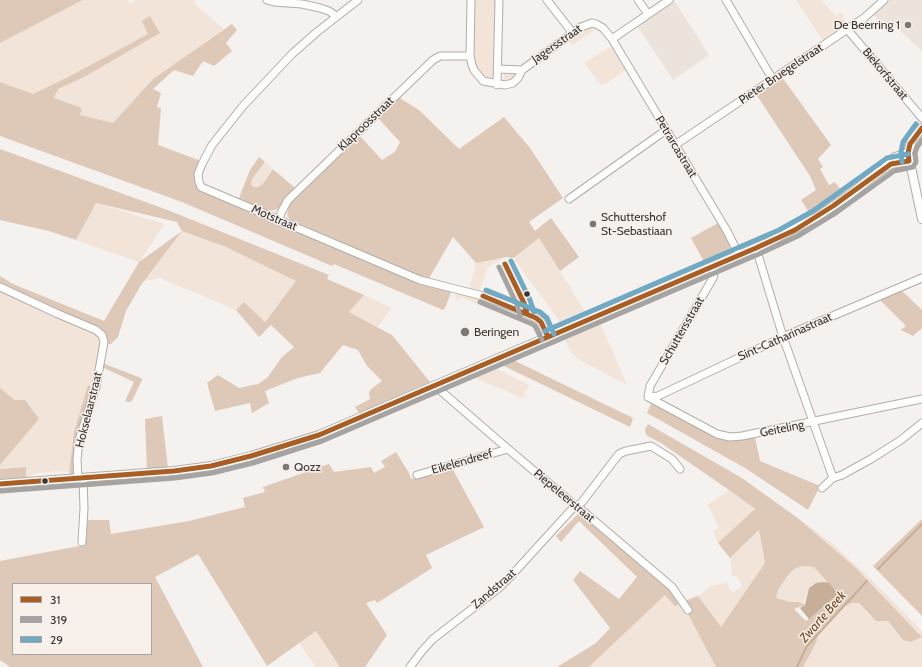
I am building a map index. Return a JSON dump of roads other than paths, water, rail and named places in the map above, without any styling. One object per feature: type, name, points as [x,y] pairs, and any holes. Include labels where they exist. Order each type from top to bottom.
[{"type":"street","points":[[267,0],[302,4],[320,8],[329,11],[336,16]]},
{"type":"street","name":"Motstraat","points":[[358,0],[336,16],[292,54],[243,106],[212,145],[198,174],[201,187],[420,280],[488,298],[512,307],[536,318],[541,322],[548,337]]},
{"type":"street","points":[[471,0],[470,56],[474,70],[483,81],[497,85],[513,83],[518,78],[522,70]]},
{"type":"street","points":[[497,85],[500,0]]},
{"type":"street","points":[[547,0],[572,32]]},
{"type":"street","points":[[638,0],[648,14]]},
{"type":"street","points":[[612,39],[669,0]]},
{"type":"street","points":[[726,0],[773,80]]},
{"type":"street","name":"Pieter Bruegelstraat","points":[[675,144],[864,18],[884,0]]},
{"type":"street","name":"Jagersstraat","points":[[498,69],[522,70],[572,32],[587,24],[596,24],[603,28],[612,39]]},
{"type":"street","name":"Biekorfstraat","points":[[847,29],[922,118]]},
{"type":"street","name":"Petrarcastraat","points":[[612,39],[727,231],[739,255]]},
{"type":"street","name":"Klaproosstraat","points":[[279,221],[281,213],[288,200],[433,60],[440,56],[470,56]]},
{"type":"street","points":[[922,128],[911,142],[909,157],[922,219]]},
{"type":"street","points":[[569,199],[666,130]]},
{"type":"street","points":[[0,484],[81,479],[174,471],[211,466],[251,456],[319,435],[788,233],[848,196],[891,164],[909,157]]},
{"type":"street","points":[[756,248],[783,337],[833,478]]},
{"type":"street","name":"Schuttersstraat","points":[[648,397],[650,386],[713,278],[716,265]]},
{"type":"street","name":"Sint-Catharinastraat","points":[[648,397],[658,396],[783,337],[922,278]]},
{"type":"street","name":"Hokselaarstraat","points":[[0,287],[96,330],[102,335],[104,342],[96,387],[80,440],[77,460],[81,479]]},
{"type":"street","name":"Piepeleerstraat","points":[[434,385],[672,587],[688,610]]},
{"type":"street","name":"Geiteling","points":[[648,397],[718,434],[730,437],[813,422],[922,399]]},
{"type":"street","points":[[822,488],[833,478],[842,475],[871,459],[901,440],[922,423]]},
{"type":"street","name":"Zandstraat","points":[[410,667],[433,639],[499,588],[511,576],[572,509],[582,502],[619,454],[626,451],[651,446],[672,459],[680,469]]},
{"type":"street","name":"Eikelendreef","points":[[417,475],[508,449]]},
{"type":"street","points":[[81,479],[84,508],[82,542]]},
{"type":"waterway","name":"Zwarte Beek","points":[[878,569],[922,524]]},
{"type":"waterway","name":"Zwarte Beek","points":[[797,667],[807,646],[867,581]]},
{"type":"place","name":"De Beerring 1","points":[[908,25]]},
{"type":"place","name":"Schuttershof St-Sebastiaan","points":[[593,224]]},
{"type":"place","name":"Beringen","points":[[465,332]]},
{"type":"place","name":"Qozz","points":[[286,467]]}]
